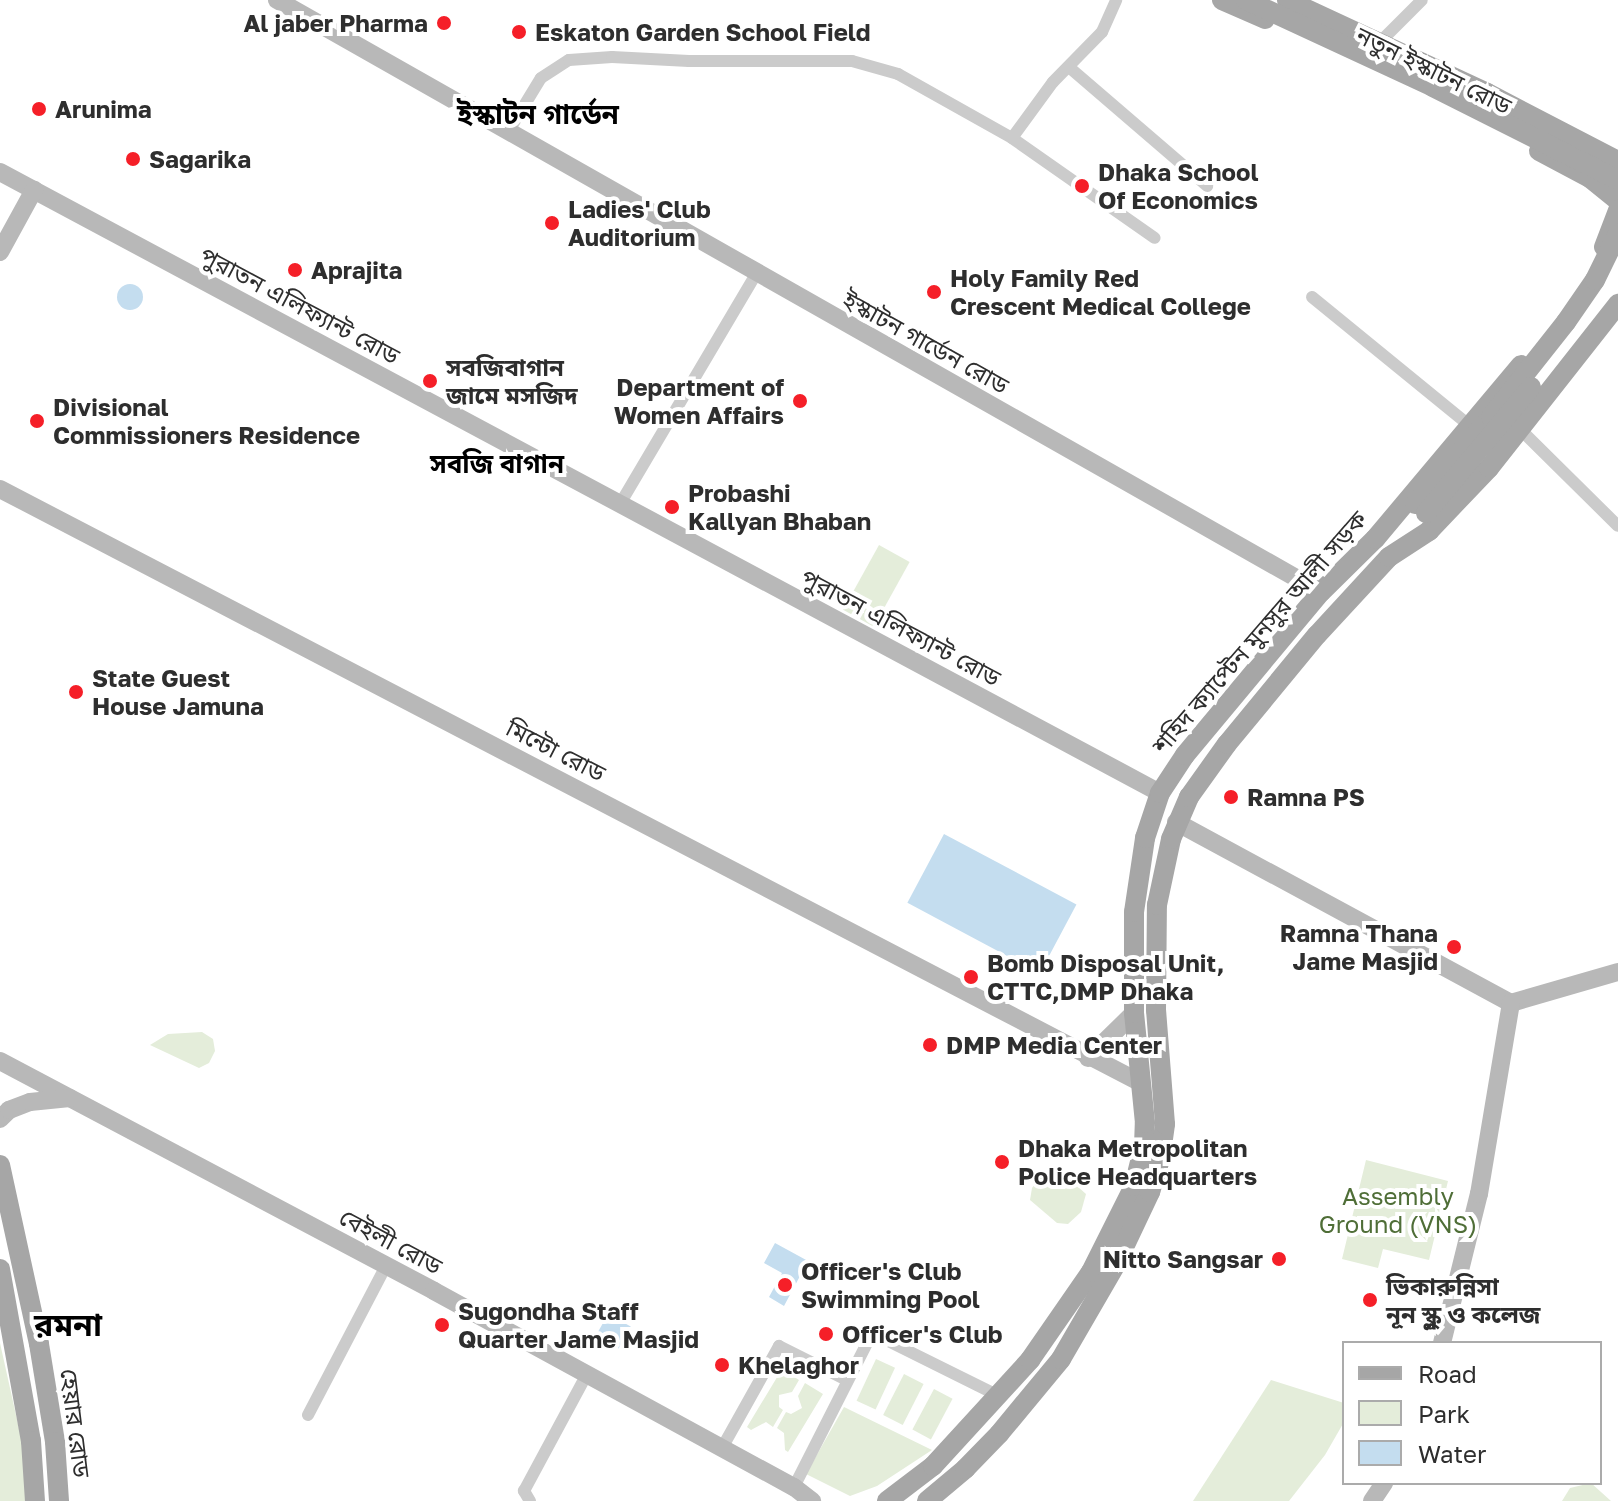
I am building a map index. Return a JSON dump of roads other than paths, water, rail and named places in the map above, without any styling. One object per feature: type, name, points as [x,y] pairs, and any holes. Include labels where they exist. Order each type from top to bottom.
[{"type":"main road","name":"ইস্কাটন গার্ডেন রোড","points":[[277,0],[1321,592]]},
{"type":"main road","name":"নতুন ইস্কাটন রোড","points":[[1222,0],[1482,120],[1618,196]]},
{"type":"main road","points":[[1246,0],[1489,114],[1618,196]]},
{"type":"main road","points":[[1268,0],[1617,162]]},
{"type":"main road","name":"নতুন ইস্কাটন রোড","points":[[1302,3],[1617,162]]},
{"type":"main road","points":[[1293,31],[1302,3]]},
{"type":"main road","name":"পুরাতন এলিফ্যান্ট রোড","points":[[0,172],[1160,793]]},
{"type":"main road","points":[[0,252],[34,190]]},
{"type":"main road","name":"শহিদ ক্যাপ্টেন মুনসুর আলী সড়ক","points":[[927,1501],[965,1469],[1061,1359],[1099,1277],[1140,1168],[1145,1123],[1134,1013],[1133,934],[1145,838],[1160,793],[1185,755],[1321,592],[1375,539],[1583,284],[1609,237],[1618,196]]},
{"type":"main road","points":[[1389,557],[1420,508],[1566,322],[1595,280],[1618,233]]},
{"type":"main road","points":[[1375,539],[1420,508],[1501,427],[1590,311],[1618,267]]},
{"type":"main road","points":[[1583,284],[1618,306]]},
{"type":"main road","name":"শহিদ ক্যাপ্টেন মুনসুর আলী সড়ক","points":[[887,1501],[933,1466],[999,1396],[1099,1277],[1135,1228],[1160,1160],[1165,1124],[1155,938],[1162,872],[1176,822],[1197,786],[1263,699],[1389,557],[1416,542],[1445,516],[1521,430],[1618,306]]},
{"type":"main road","name":"মিন্টো রোড","points":[[0,489],[1139,1082]]},
{"type":"main road","points":[[1176,822],[1511,1003],[1618,972]]},
{"type":"main road","points":[[1442,1341],[1479,1194],[1511,1003]]},
{"type":"main road","points":[[1088,1058],[1134,1013]]},
{"type":"main road","name":"বেইলী রোড","points":[[0,1061],[587,1374],[794,1487],[812,1501]]},
{"type":"main road","points":[[1139,1082],[1161,1083]]},
{"type":"main road","points":[[0,1119],[19,1106],[70,1098]]},
{"type":"main road","name":"হেয়ার রোড","points":[[0,1165],[39,1344],[55,1442],[59,1501]]},
{"type":"main road","points":[[0,1269],[31,1441],[35,1501]]},
{"type":"street","points":[[1012,138],[1053,82],[1102,32],[1116,0]]},
{"type":"street","points":[[1380,42],[1422,0]]},
{"type":"street","points":[[508,132],[541,78],[569,60],[612,57],[689,61],[852,61],[898,74],[1012,138],[1155,238]]},
{"type":"street","points":[[1070,68],[1207,186]]},
{"type":"street","points":[[620,504],[756,274]]},
{"type":"street","points":[[1312,297],[1469,425]]},
{"type":"street","points":[[1521,430],[1618,526]]},
{"type":"street","points":[[308,1415],[386,1266]]},
{"type":"street","points":[[794,1487],[872,1333],[999,1396]]},
{"type":"street","points":[[722,1448],[779,1346],[847,1380]]},
{"type":"street","points":[[530,1501],[524,1491],[587,1374]]},
{"type":"water","points":[[130,284],[139,288],[143,297],[139,306],[130,310],[121,306],[117,297],[121,288]]},
{"type":"water","points":[[944,834],[1076,904],[1040,973],[907,903]]},
{"type":"water","name":"Officer's Club Swimming Pool","points":[[775,1243],[808,1261],[784,1306],[769,1297],[782,1273],[764,1263]]},
{"type":"water","points":[[608,1314],[631,1327],[619,1348],[596,1336]]},
{"type":"place","name":"Al jaber Pharma","points":[[444,23]]},
{"type":"place","name":"Eskaton Garden School Field","points":[[519,32]]},
{"type":"place","name":"Arunima","points":[[39,109]]},
{"type":"place","name":"Sagarika","points":[[133,159]]},
{"type":"place","name":"Dhaka School Of Economics","points":[[1082,186]]},
{"type":"place","name":"Ladies' Club Auditorium","points":[[552,223]]},
{"type":"place","name":"Aprajita","points":[[295,270]]},
{"type":"place","name":"Holy Family Red Crescent Medical College","points":[[934,292]]},
{"type":"place","name":"সবজিবাগান জামে মসজিদ","points":[[430,381]]},
{"type":"place","name":"Department of Women Affairs","points":[[800,401]]},
{"type":"place","name":"Divisional Commissioners Residence","points":[[37,421]]},
{"type":"place","name":"Probashi Kallyan Bhaban","points":[[672,507]]},
{"type":"place","name":"State Guest House Jamuna","points":[[76,692]]},
{"type":"place","name":"Ramna PS","points":[[1231,797]]},
{"type":"place","name":"Ramna Thana Jame Masjid","points":[[1454,947]]},
{"type":"place","name":"Bomb Disposal Unit, CTTC,DMP Dhaka","points":[[971,977]]},
{"type":"place","name":"DMP Media Center","points":[[930,1045]]},
{"type":"place","name":"Dhaka Metropolitan Police Headquarters","points":[[1002,1162]]},
{"type":"place","name":"Nitto Sangsar","points":[[1279,1259]]},
{"type":"place","name":"Officer's Club Swimming Pool","points":[[785,1285]]},
{"type":"place","name":"ভিকারুন্নিসা নূন স্কুল ও কলেজ","points":[[1370,1300]]},
{"type":"place","name":"Sugondha Staff Quarter Jame Masjid","points":[[442,1325]]},
{"type":"place","name":"Officer's Club","points":[[826,1334]]},
{"type":"place","name":"Khelaghor","points":[[722,1365]]},
{"type":"district","name":"ইস্কাটন গার্ডেন","points":[[538,114]]},
{"type":"district","name":"সবজি বাগান","points":[[497,464]]},
{"type":"district","name":"রমনা","points":[[68,1324]]},
{"type":"park label","name":"Assembly Ground (VNS)","points":[[1398,1210]]}]
